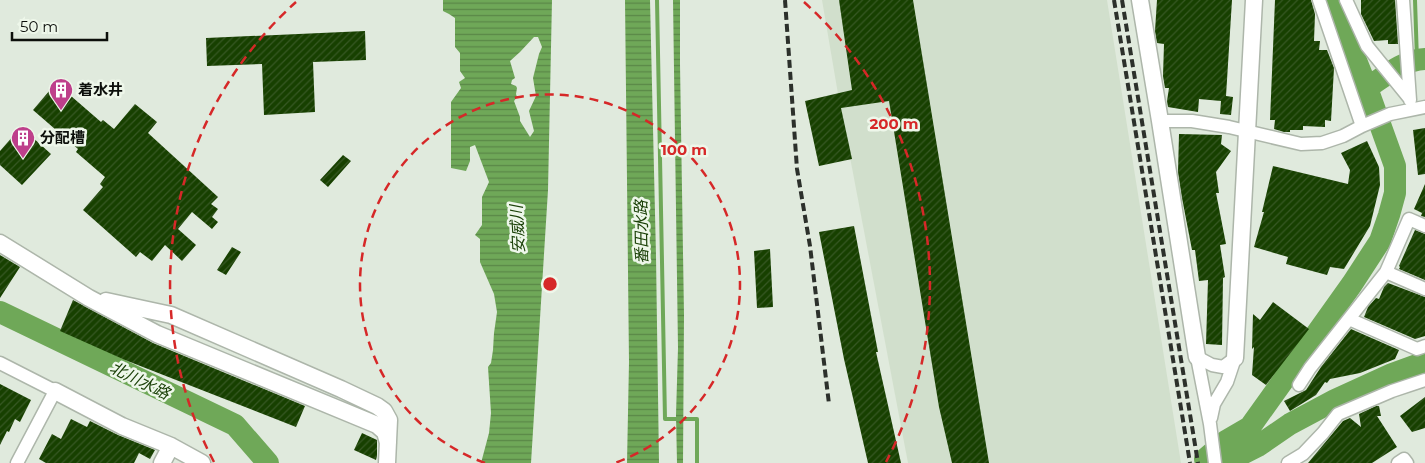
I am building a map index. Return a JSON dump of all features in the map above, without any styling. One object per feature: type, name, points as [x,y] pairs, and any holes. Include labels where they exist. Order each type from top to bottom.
[{"type":"street","points":[[1140,0],[1215,463]]},
{"type":"street","points":[[1210,428],[1214,404],[1227,382],[1235,358],[1254,0]]},
{"type":"street","points":[[1319,0],[1365,125]]},
{"type":"street","points":[[1346,0],[1367,46],[1393,78],[1410,104]]},
{"type":"street","points":[[1406,3],[1405,46],[1410,104]]},
{"type":"street","points":[[1160,121],[1192,121],[1301,144],[1322,143],[1343,136],[1410,104],[1425,108]]},
{"type":"street","points":[[1298,385],[1386,272],[1409,219],[1425,226]]},
{"type":"street","points":[[0,243],[89,298],[157,334],[377,425],[385,432],[388,443]]},
{"type":"street","points":[[1386,272],[1425,289]]},
{"type":"street","points":[[89,298],[171,314],[368,402],[384,411],[389,420],[387,463]]},
{"type":"street","points":[[1348,319],[1417,349],[1425,346]]},
{"type":"street","points":[[1197,357],[1212,365],[1223,367],[1235,358]]},
{"type":"street","points":[[0,363],[122,426],[171,446],[202,463]]},
{"type":"street","points":[[1288,463],[1303,454],[1338,414],[1392,391],[1425,380]]},
{"type":"street","points":[[17,463],[55,391]]},
{"type":"street","points":[[162,463],[171,446]]},
{"type":"street","points":[[1398,463],[1404,459],[1407,463]]},
{"type":"shaded area","points":[[822,0],[1107,0],[1181,463],[908,463]]},
{"type":"water","name":"安威川","points":[[443,0],[552,0],[548,190],[531,463],[481,463],[489,433],[491,413],[488,367],[491,363],[497,312],[494,294],[480,262],[480,239],[475,235],[482,225],[482,197],[489,182],[475,145],[470,147],[470,161],[466,171],[451,168],[451,102],[461,88],[459,82],[465,78],[460,71],[460,53],[455,47],[455,18],[443,11]],"holes":[[[534,37],[538,37],[542,47],[533,78],[536,96],[529,111],[534,131],[530,137],[520,121],[514,101],[517,97],[517,88],[511,84],[515,78],[510,61]]]},
{"type":"water","name":"番田水路","points":[[625,0],[650,0],[659,463],[627,463],[629,362]]},
{"type":"water","points":[[673,0],[680,0],[684,315],[683,463],[677,463],[678,348]]},
{"type":"building","points":[[839,0],[913,0],[989,463],[952,463],[939,407],[889,101],[841,108],[852,159],[819,166],[805,101],[852,90]]},
{"type":"building","points":[[1157,0],[1232,0],[1226,96],[1233,97],[1231,115],[1220,114],[1221,101],[1199,99],[1198,112],[1168,107],[1169,88],[1165,88],[1163,76],[1164,44],[1157,43],[1155,31]]},
{"type":"building","points":[[1275,0],[1311,0],[1315,14],[1314,41],[1320,41],[1319,50],[1327,50],[1334,68],[1331,121],[1325,120],[1325,127],[1303,126],[1303,130],[1284,132],[1274,129],[1275,120],[1270,120]]},
{"type":"building","points":[[1361,0],[1395,0],[1398,44],[1388,44],[1388,40],[1374,41],[1361,14]]},
{"type":"building","points":[[365,31],[366,60],[313,62],[315,112],[264,115],[262,64],[207,66],[206,38]]},
{"type":"building","points":[[56,83],[101,122],[103,120],[114,129],[135,104],[157,122],[148,133],[218,197],[211,204],[218,209],[212,217],[218,222],[212,229],[192,212],[178,229],[196,245],[182,261],[165,245],[152,261],[140,252],[136,257],[83,210],[103,187],[100,184],[105,177],[76,152],[78,149],[33,110]]},
{"type":"building","name":"分配槽","points":[[21,127],[51,154],[22,185],[0,165],[0,151]]},
{"type":"building","points":[[1425,128],[1425,174],[1418,175],[1413,130]]},
{"type":"building","points":[[1179,134],[1222,135],[1221,144],[1231,151],[1216,172],[1219,193],[1216,193],[1226,244],[1220,245],[1225,277],[1223,278],[1222,345],[1206,344],[1208,280],[1199,281],[1195,250],[1192,250],[1178,172]]},
{"type":"building","points":[[1367,141],[1379,167],[1380,185],[1370,226],[1344,269],[1330,267],[1327,275],[1286,264],[1288,257],[1254,247],[1264,212],[1262,212],[1273,166],[1348,184],[1350,170],[1341,153]]},
{"type":"building","points":[[343,155],[351,161],[328,187],[320,180]]},
{"type":"building","points":[[1425,184],[1425,217],[1421,216],[1422,213],[1414,209]]},
{"type":"building","points":[[854,226],[878,352],[876,352],[901,463],[868,463],[844,359],[819,232]]},
{"type":"building","points":[[1415,230],[1425,234],[1425,280],[1399,269]]},
{"type":"building","points":[[232,247],[241,252],[226,275],[217,270]]},
{"type":"building","points":[[770,249],[773,307],[757,308],[754,251]]},
{"type":"building","points":[[0,255],[20,267],[0,298]]},
{"type":"building","points":[[1388,283],[1425,297],[1425,336],[1415,339],[1364,317],[1368,307],[1376,298],[1379,299],[1384,287]]},
{"type":"building","points":[[73,300],[153,343],[305,406],[296,427],[125,360],[60,331]]},
{"type":"building","points":[[1273,302],[1309,329],[1266,385],[1252,375],[1254,347],[1252,349],[1253,314],[1260,320]]},
{"type":"building","points":[[1351,329],[1399,350],[1395,359],[1360,373],[1330,379],[1327,383],[1325,382],[1316,395],[1290,411],[1284,401],[1306,390],[1321,367]]},
{"type":"building","points":[[0,384],[31,400],[20,422],[15,419],[0,445]]},
{"type":"building","points":[[1425,397],[1425,428],[1412,432],[1400,416]]},
{"type":"building","points":[[1379,406],[1381,416],[1377,416],[1397,447],[1372,463],[1308,463],[1343,421],[1350,418],[1361,427],[1359,414]]},
{"type":"building","points":[[71,419],[87,427],[90,421],[155,450],[150,459],[139,453],[134,463],[46,463],[39,459],[52,434],[61,439]]},
{"type":"building","points":[[362,433],[377,440],[376,460],[354,450]]},
{"type":"waterway","points":[[657,0],[665,419],[697,419],[697,463]]},
{"type":"waterway","points":[[1205,459],[1226,441],[1250,427],[1352,284],[1380,241],[1389,215],[1395,193],[1395,166],[1332,0]]},
{"type":"waterway","points":[[1415,0],[1417,60]]},
{"type":"waterway","points":[[1367,88],[1402,65],[1425,59]]},
{"type":"waterway","name":"北川水路","points":[[0,312],[235,425],[268,463]]},
{"type":"waterway","points":[[1205,459],[1228,461],[1258,446],[1290,424],[1335,400],[1392,374],[1425,362]]},
{"type":"railway","points":[[785,0],[797,169],[810,246],[829,404]]},
{"type":"railway","points":[[1114,0],[1190,463]]},
{"type":"railway","points":[[1122,0],[1198,463]]},
{"type":"place","name":"着水井","points":[[61,111]]},
{"type":"place","name":"分配槽","points":[[23,159]]}]
